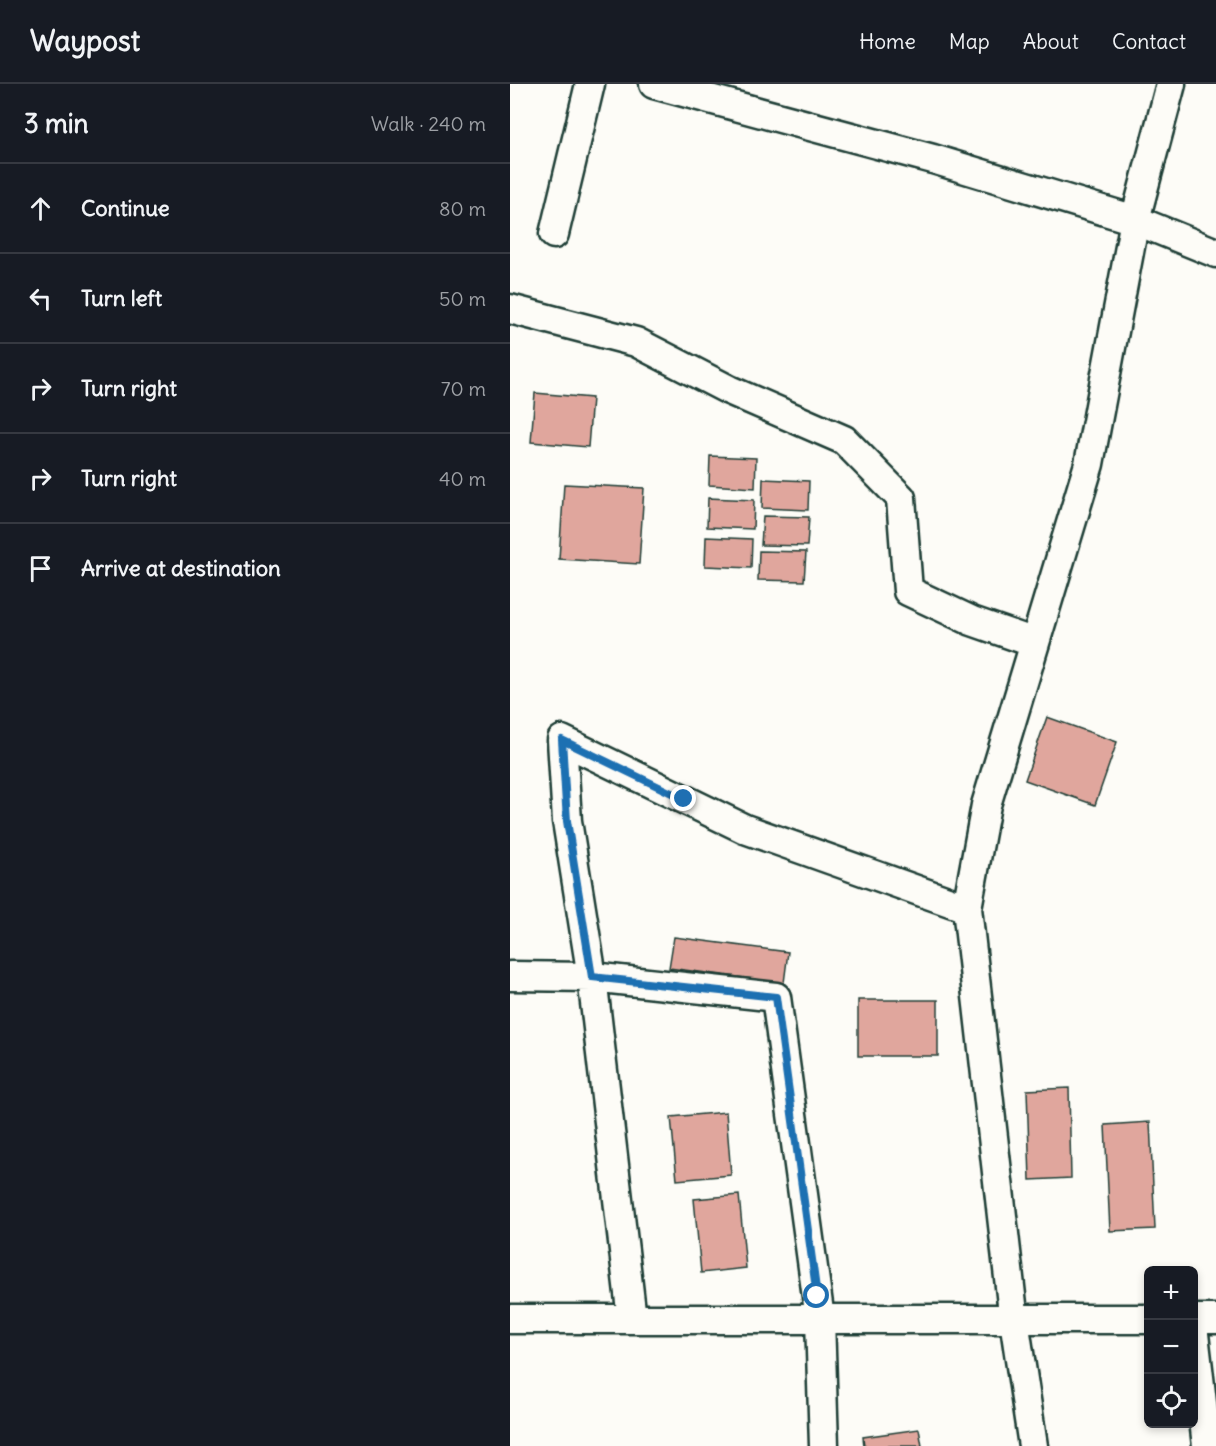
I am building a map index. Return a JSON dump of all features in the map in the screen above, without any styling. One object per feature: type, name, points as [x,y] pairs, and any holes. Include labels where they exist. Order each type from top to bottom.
[{"type":"street","points":[[554,234],[590,84]]},
{"type":"street","points":[[654,84],[933,159],[1136,220],[1216,253]]},
{"type":"street","points":[[1033,1446],[1014,1319],[967,908],[986,805],[1089,464],[1136,220],[1171,84]]},
{"type":"street","points":[[510,309],[636,342],[729,390],[844,440],[901,498],[908,591],[972,621],[1035,643]]},
{"type":"street","points":[[632,1319],[592,977],[567,821],[562,740],[745,829],[967,908]]},
{"type":"street","points":[[510,976],[592,977],[776,997],[820,1319],[824,1446]]},
{"type":"street","points":[[510,1320],[1144,1319]]},
{"type":"street","points":[[1198,1319],[1216,1319]]},
{"type":"street","points":[[1198,1368],[1207,1446]]},
{"type":"building","points":[[535,393],[592,398],[588,447],[531,442]]},
{"type":"building","points":[[710,456],[756,458],[755,488],[709,485]]},
{"type":"building","points":[[763,479],[809,481],[808,510],[762,508]]},
{"type":"building","points":[[564,484],[644,488],[639,564],[559,559]]},
{"type":"building","points":[[708,498],[754,500],[753,529],[707,527]]},
{"type":"building","points":[[763,516],[809,517],[807,546],[761,545]]},
{"type":"building","points":[[706,537],[752,539],[751,568],[705,566]]},
{"type":"building","points":[[759,551],[806,552],[804,581],[758,580]]},
{"type":"building","points":[[1047,717],[1117,742],[1095,805],[1025,780]]},
{"type":"building","points":[[674,937],[788,952],[784,983],[669,968]]},
{"type":"building","points":[[858,1000],[938,1000],[938,1056],[858,1056]]},
{"type":"building","points":[[1069,1088],[1071,1178],[1030,1180],[1027,1090]]},
{"type":"building","points":[[726,1112],[731,1175],[677,1180],[671,1117]]},
{"type":"building","points":[[1150,1122],[1155,1229],[1110,1231],[1105,1125]]},
{"type":"building","points":[[739,1195],[746,1268],[701,1273],[694,1199]]},
{"type":"building","points":[[919,1429],[922,1446],[864,1446],[863,1437]]},
{"type":"route","points":[[684,799],[562,740],[567,821],[592,977],[776,997],[817,1296]]}]
